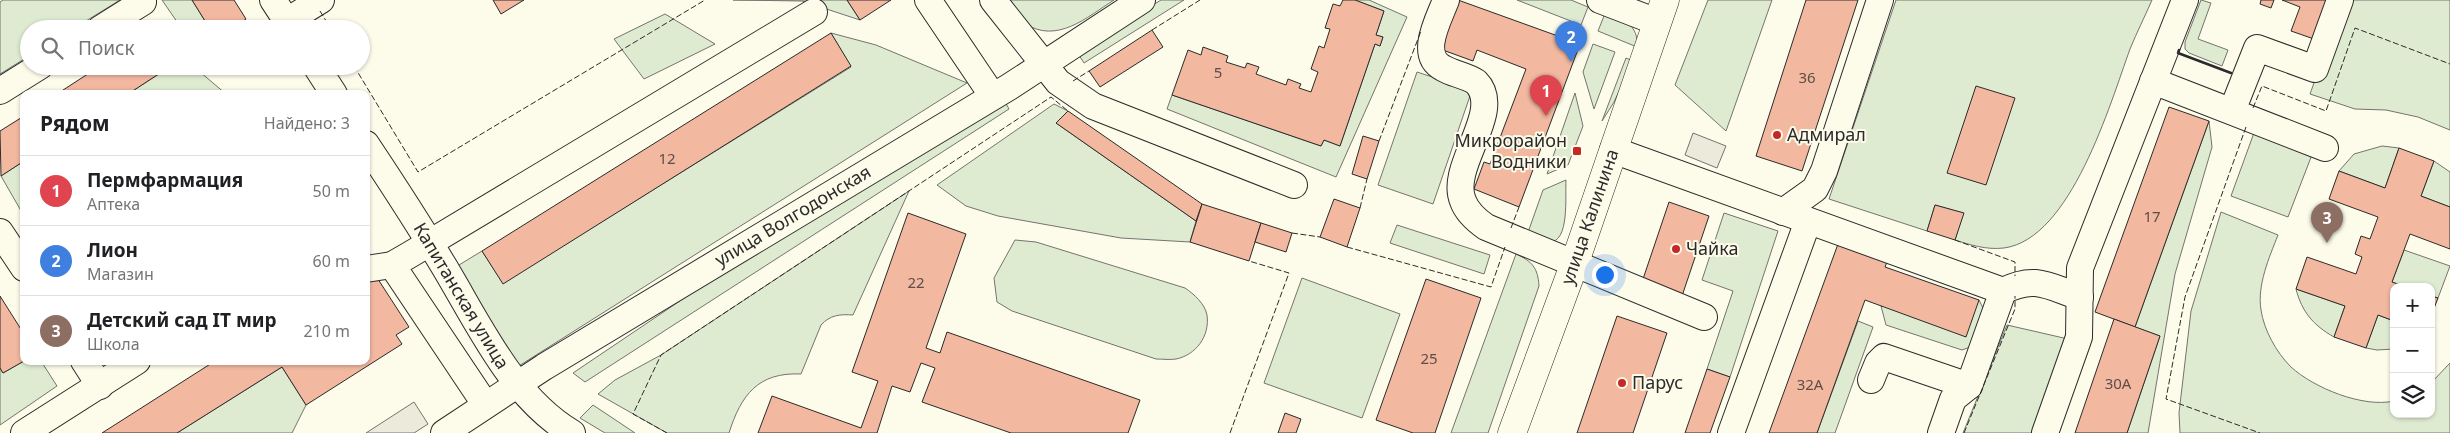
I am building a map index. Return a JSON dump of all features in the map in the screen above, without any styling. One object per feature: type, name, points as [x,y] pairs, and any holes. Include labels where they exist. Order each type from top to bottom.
[{"type":"main road","name":"улица Калинина","points":[[1512,433],[1574,265],[1661,11]]},
{"type":"street","points":[[114,20],[143,2],[142,0]]},
{"type":"street","points":[[273,0],[286,20]]},
{"type":"street","points":[[295,20],[321,0]]},
{"type":"street","points":[[928,0],[992,95]]},
{"type":"street","points":[[993,0],[1042,63],[1064,87],[1093,106],[1294,184]]},
{"type":"street","name":"улица Волгодонская","points":[[444,433],[516,384],[992,95],[1142,0]]},
{"type":"street","points":[[1446,0],[1432,37],[1430,49],[1433,58],[1444,70],[1476,82],[1481,90],[1484,102],[1482,116],[1462,176],[1460,189],[1462,200],[1468,211],[1486,227],[1704,318]]},
{"type":"street","points":[[1600,0],[1661,11]]},
{"type":"street","points":[[1783,212],[1815,189],[1824,171],[1880,0]]},
{"type":"street","points":[[2046,433],[2079,337],[2080,268],[2185,0]]},
{"type":"street","points":[[2232,111],[2257,48],[2314,69],[2340,0]]},
{"type":"street","points":[[370,268],[392,265],[814,12]]},
{"type":"street","points":[[0,91],[26,75]]},
{"type":"street","points":[[322,75],[331,90]]},
{"type":"street","points":[[2153,81],[2325,148]]},
{"type":"street","name":"Капитанская улица","points":[[370,150],[430,243],[516,384],[554,423],[572,433]]},
{"type":"street","points":[[1613,150],[2003,291]]},
{"type":"street","points":[[1731,433],[1808,221]]},
{"type":"street","points":[[0,232],[20,262]]},
{"type":"street","points":[[392,265],[485,404]]},
{"type":"street","points":[[1941,433],[1953,399],[1968,386],[2003,291],[2022,282],[2030,282],[2080,297]]},
{"type":"street","points":[[1871,380],[1878,363],[1884,358],[1968,386]]},
{"type":"street","points":[[87,365],[100,386]]},
{"type":"street","points":[[24,433],[132,365]]},
{"type":"green space","points":[[3,0],[120,0],[88,20],[20,20],[20,62],[0,74],[0,2]]},
{"type":"green space","points":[[162,0],[192,0],[204,20],[176,20]]},
{"type":"green space","points":[[733,0],[847,0],[860,20],[802,1]]},
{"type":"green space","points":[[1004,0],[1114,0],[1082,21],[1060,30],[1048,31],[1036,29],[1021,21]]},
{"type":"green space","points":[[1161,0],[1184,0],[1084,63],[1077,52]]},
{"type":"green space","points":[[1355,0],[1369,0],[1407,17],[1336,177],[1167,109],[1172,95],[1321,146],[1324,140],[1340,146],[1375,44],[1380,46],[1383,37],[1376,35],[1384,11]]},
{"type":"green space","points":[[1517,0],[1571,0],[1588,7],[1581,25]]},
{"type":"green space","points":[[1708,0],[1772,0],[1726,131],[1675,85]]},
{"type":"green space","points":[[1896,0],[2152,0],[2130,49],[2099,134],[2085,166],[2068,196],[2049,221],[2028,239],[2004,248],[1979,247],[1955,240],[1963,213],[1935,205],[1927,231],[1829,199]]},
{"type":"green space","points":[[2201,0],[2211,3],[2198,39],[2228,50],[2222,66],[2189,53],[2185,49],[2185,42]]},
{"type":"green space","points":[[2344,0],[2450,0],[2450,130],[2418,117],[2386,110],[2355,109],[2310,94]]},
{"type":"green space","points":[[1606,11],[1624,20],[1633,28],[1637,39],[1637,47],[1598,31]]},
{"type":"green space","points":[[665,14],[715,44],[644,79],[614,39]]},
{"type":"green space","points":[[831,33],[876,45],[967,83],[514,369],[454,268],[482,251],[503,283],[851,67]]},
{"type":"green space","points":[[1593,44],[1615,52],[1594,109],[1583,72]]},
{"type":"green space","points":[[1626,58],[1633,61],[1614,102],[1602,121]]},
{"type":"green space","points":[[1417,72],[1472,90],[1433,204],[1378,185]]},
{"type":"green space","points":[[157,75],[204,75],[221,90],[134,90]]},
{"type":"green space","points":[[1575,93],[1583,126],[1568,165],[1547,174]]},
{"type":"green space","points":[[1003,98],[1009,109],[585,382],[573,373],[708,282]]},
{"type":"green space","points":[[1054,104],[1068,111],[1056,123],[1196,221],[1190,242],[1121,238],[998,216],[966,206],[937,185]]},
{"type":"green space","points":[[2209,121],[2212,147],[2175,274],[2148,433],[2127,433],[2160,336],[2135,327]]},
{"type":"green space","points":[[2255,130],[2313,152],[2288,217],[2231,196]]},
{"type":"green space","points":[[2382,146],[2399,148],[2385,188],[2339,171],[2354,154]]},
{"type":"green space","points":[[2434,161],[2450,172],[2450,207],[2421,196]]},
{"type":"green space","points":[[20,164],[20,209],[1,176]]},
{"type":"green space","points":[[1566,180],[1565,217],[1560,235],[1556,240],[1549,242],[1526,238],[1543,190]]},
{"type":"green space","points":[[909,191],[853,315],[836,316],[828,319],[821,325],[801,374],[786,374],[773,377],[753,388],[739,407],[729,433],[667,433],[598,394],[615,380],[661,355]]},
{"type":"green space","points":[[2221,212],[2278,235],[2262,281],[2260,301],[2265,325],[2280,355],[2301,375],[2326,389],[2368,402],[2390,401],[2390,418],[2435,418],[2435,379],[2450,363],[2450,433],[2180,433],[2179,413],[2191,311]]},
{"type":"green space","points":[[1724,213],[1778,231],[1730,377],[1707,369],[1733,291],[1702,280]]},
{"type":"green space","points":[[1397,225],[1490,255],[1484,274],[1390,243]]},
{"type":"green space","points":[[1015,240],[1036,242],[1185,288],[1199,300],[1206,311],[1207,323],[1204,337],[1195,349],[1183,357],[1156,359],[1012,311],[997,302],[994,278]]},
{"type":"green space","points":[[2404,250],[2450,266],[2438,298],[2435,297],[2435,283],[2392,282]]},
{"type":"green space","points":[[1516,254],[1530,262],[1536,270],[1539,286],[1488,433],[1451,433]]},
{"type":"green space","points":[[1302,278],[1400,314],[1362,418],[1264,383]]},
{"type":"green space","points":[[2296,289],[2345,306],[2334,337],[2320,328],[2309,317],[2298,297]]},
{"type":"green space","points":[[1979,300],[1984,310],[1970,347],[1962,350],[1886,325],[1881,306]]},
{"type":"green space","points":[[2378,315],[2390,320],[2390,349],[2366,348]]},
{"type":"green space","points":[[1858,321],[1873,327],[1835,433],[1817,433]]},
{"type":"green space","points":[[2007,325],[2068,339],[2033,433],[1963,433]]},
{"type":"green space","points":[[20,363],[20,365],[44,365],[57,386],[0,425],[0,368],[3,373]]},
{"type":"green space","points":[[282,367],[306,405],[292,433],[177,433]]},
{"type":"green space","points":[[593,405],[635,433],[605,433],[580,418]]},
{"type":"shaded area","points":[[1693,133],[1726,146],[1717,168],[1685,155]]},
{"type":"shaded area","points":[[414,402],[428,424],[414,433],[366,433]]},
{"type":"building","points":[[192,0],[234,0],[246,19],[244,20],[204,20]]},
{"type":"building","points":[[493,0],[524,0],[501,14]]},
{"type":"building","points":[[847,0],[891,0],[860,20]]},
{"type":"building","points":[[1343,0],[1355,0],[1384,11],[1376,35],[1383,37],[1380,46],[1375,44],[1340,146],[1324,140],[1321,146],[1172,95],[1188,50],[1201,55],[1203,47],[1228,56],[1226,62],[1245,68],[1247,63],[1259,67],[1256,74],[1286,85],[1288,79],[1301,84],[1299,88],[1311,92],[1318,72],[1311,69],[1319,46],[1324,48],[1330,29],[1325,28],[1333,4],[1340,6]]},
{"type":"building","points":[[1458,0],[1580,44],[1519,207],[1474,189],[1484,162],[1490,164],[1526,69],[1477,50],[1473,61],[1440,49]]},
{"type":"building","points":[[1806,0],[1858,0],[1802,171],[1756,156]]},
{"type":"building","points":[[2261,0],[2274,0],[2271,8],[2260,4]]},
{"type":"building","points":[[2282,0],[2328,0],[2314,39],[2291,31],[2300,7]]},
{"type":"building","points":[[1152,30],[1163,47],[1100,87],[1089,71]]},
{"type":"building","points":[[831,33],[851,66],[503,284],[482,251]]},
{"type":"building","points":[[86,75],[157,75],[134,90],[63,90]]},
{"type":"building","points":[[1976,86],[2015,98],[1986,185],[1947,173]]},
{"type":"building","points":[[2169,107],[2209,121],[2135,327],[2095,312]]},
{"type":"building","points":[[1068,111],[1202,204],[1196,221],[1056,123]]},
{"type":"building","points":[[20,118],[20,164],[1,176],[0,131]]},
{"type":"building","points":[[1363,136],[1379,141],[1367,179],[1352,174]]},
{"type":"building","points":[[2399,148],[2434,161],[2421,196],[2450,207],[2450,249],[2410,234],[2392,282],[2395,283],[2390,283],[2390,320],[2378,315],[2366,348],[2334,337],[2345,306],[2296,289],[2307,257],[2356,274],[2362,257],[2355,254],[2361,236],[2370,239],[2378,217],[2329,199],[2339,171],[2385,188]]},
{"type":"building","points":[[1334,199],[1360,208],[1347,247],[1320,237]]},
{"type":"building","name":"Чайка","points":[[1669,202],[1709,216],[1682,296],[1642,282]]},
{"type":"building","points":[[1202,204],[1261,223],[1249,261],[1190,242]]},
{"type":"building","points":[[1935,205],[1964,213],[1955,240],[1927,231]]},
{"type":"building","points":[[908,213],[966,234],[926,348],[940,353],[947,332],[1140,400],[1128,433],[1011,433],[922,402],[935,368],[921,363],[910,392],[892,386],[877,433],[758,433],[772,396],[861,428],[878,381],[852,372]]},
{"type":"building","points":[[1261,223],[1292,233],[1286,252],[1255,242]]},
{"type":"building","points":[[1838,244],[1887,262],[1885,267],[1979,300],[1966,337],[1865,300],[1817,433],[1769,433]]},
{"type":"building","points":[[374,273],[409,327],[396,335],[402,344],[370,364],[370,276]]},
{"type":"building","points":[[1426,279],[1481,298],[1435,433],[1413,433],[1376,420]]},
{"type":"building","points":[[0,296],[20,328],[20,363],[3,373],[0,368]]},
{"type":"building","name":"Парус","points":[[1617,316],[1667,333],[1633,433],[1577,433]]},
{"type":"building","points":[[2114,319],[2160,336],[2127,433],[2075,433]]},
{"type":"building","points":[[209,365],[369,365],[306,405],[282,367],[177,433],[102,433]]},
{"type":"building","points":[[1707,369],[1730,377],[1710,433],[1685,433]]},
{"type":"building","points":[[1285,413],[1301,419],[1296,433],[1278,433]]},
{"type":"fence","points":[[370,92],[418,172],[705,0]]},
{"type":"fence","points":[[1152,30],[1200,0]]},
{"type":"fence","points":[[320,11],[326,20]]},
{"type":"fence","points":[[2253,108],[2262,86],[2326,111],[2355,28],[2450,64]]},
{"type":"fence","points":[[1379,141],[1421,31]]},
{"type":"fence","points":[[1073,81],[1089,71]]},
{"type":"fence","points":[[359,75],[368,90]]},
{"type":"fence","points":[[667,433],[633,414],[661,355],[1051,97],[1068,111]]},
{"type":"fence","points":[[2246,127],[2185,297],[2166,399],[2260,433]]},
{"type":"fence","points":[[1360,208],[1367,179]]},
{"type":"fence","points":[[1511,228],[1519,207]]},
{"type":"fence","points":[[1292,233],[1320,237]]},
{"type":"fence","points":[[1955,240],[2015,262],[2015,276]]},
{"type":"fence","points":[[1347,247],[1491,287],[1505,247]]},
{"type":"fence","points":[[1230,433],[1289,273],[1249,261]]},
{"type":"fence","points":[[1964,433],[2015,309],[2015,296]]},
{"type":"wall","points":[[2179,50],[2178,53],[2231,73]]},
{"type":"place","name":"Лион","points":[[1571,62]]},
{"type":"place","name":"Пермфармация","points":[[1546,116]]},
{"type":"place","name":"Адмирал","points":[[1777,135]]},
{"type":"place","name":"Микрорайон Водники","points":[[1577,151]]},
{"type":"place","name":"Детский сад IT мир","points":[[2327,243]]},
{"type":"place","name":"Чайка","points":[[1676,249]]},
{"type":"place","name":"Парус","points":[[1622,383]]}]
